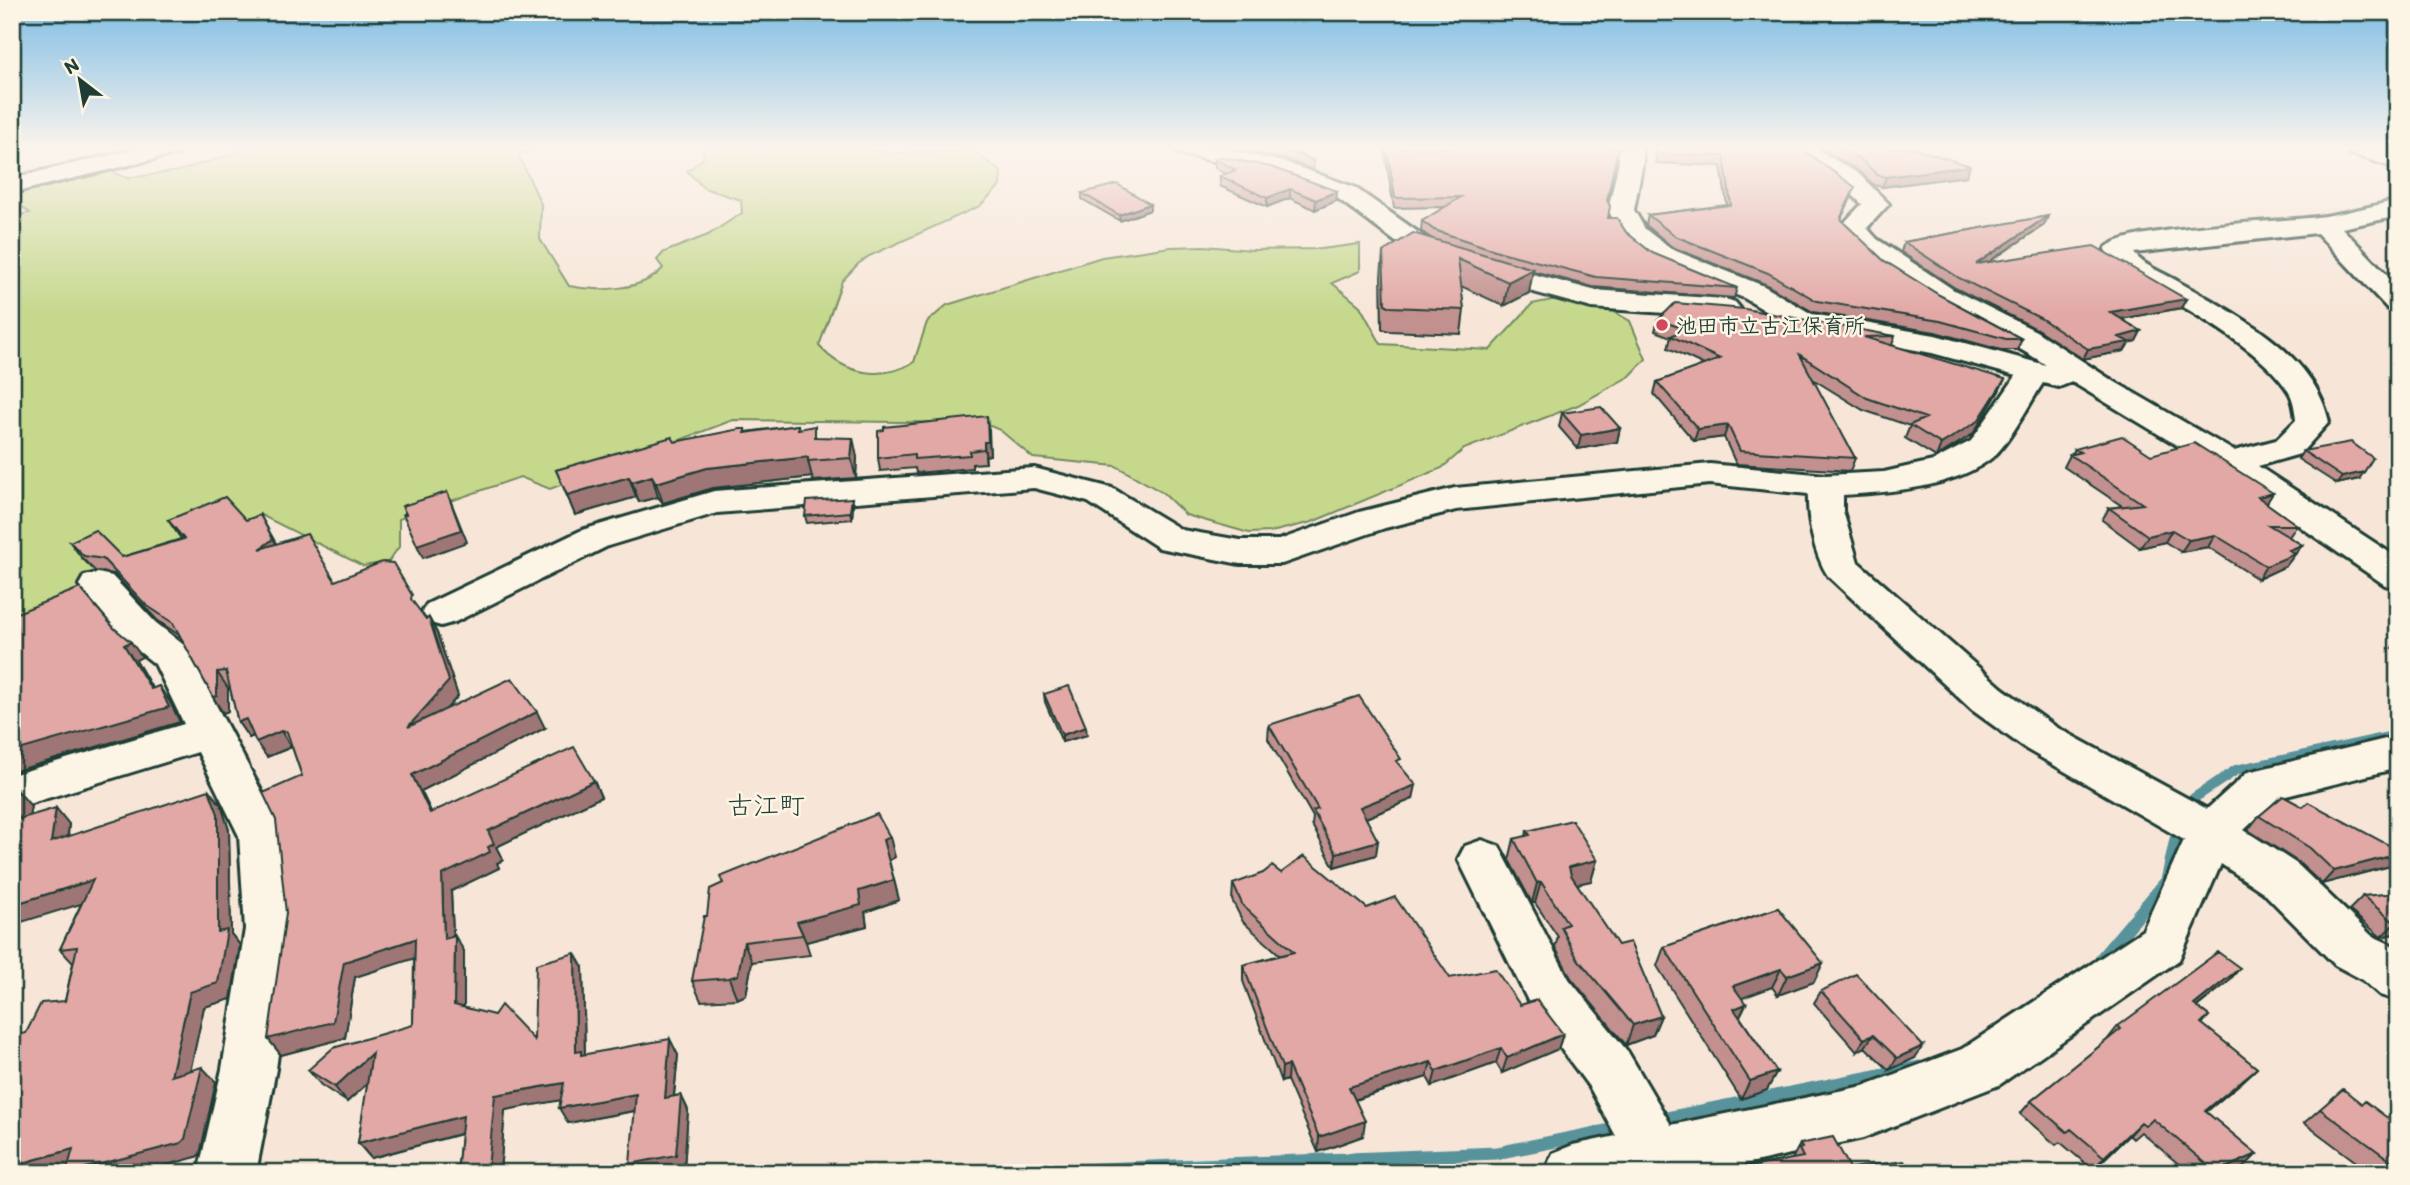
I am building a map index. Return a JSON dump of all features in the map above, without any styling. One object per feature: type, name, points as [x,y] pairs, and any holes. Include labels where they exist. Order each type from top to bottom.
[{"type":"street","points":[[1361,203],[1422,248],[1489,271],[1591,299],[1742,309],[1935,344],[2034,373],[2099,386]]},
{"type":"street","points":[[1622,203],[1621,210],[1634,234],[1661,255],[1754,292],[1802,321]]},
{"type":"street","points":[[1875,203],[1853,227],[1867,245],[1944,296],[2025,337],[2099,386],[2230,463],[2398,576]]},
{"type":"street","points":[[2230,463],[2288,447],[2313,422],[2307,395],[2287,370],[2256,343],[2124,261],[2119,249],[2139,242],[2324,224],[2398,208]]},
{"type":"street","points":[[2324,224],[2398,303]]},
{"type":"street","points":[[441,612],[595,538],[714,502],[1034,478],[1100,495],[1172,540],[1240,552],[1282,552],[1372,520],[1455,499],[1710,474],[1826,485],[1884,482],[1944,469],[1983,448],[2034,373]]},
{"type":"street","points":[[1826,485],[1825,511],[1841,567],[1987,699],[2040,738],[2211,833],[2280,878],[2353,950],[2381,964],[2398,979]]},
{"type":"street","points":[[98,585],[141,632],[171,656],[262,836],[270,929],[249,1069],[227,1173]]},
{"type":"street","points":[[12,792],[210,732]]},
{"type":"street","points":[[1573,1173],[1660,1164],[1863,1112],[1980,1067],[2161,945],[2211,833],[2264,784],[2398,752]]},
{"type":"street","points":[[1482,859],[1550,995],[1609,1070],[1660,1164]]},
{"type":"green space","points":[[18,203],[541,203],[540,239],[569,286],[606,289],[632,285],[655,276],[663,268],[657,260],[664,252],[708,235],[742,213],[741,203],[983,203],[869,256],[858,264],[842,281],[819,346],[829,356],[852,369],[889,372],[914,362],[927,322],[947,305],[1102,257],[1171,247],[1321,249],[1360,244],[1360,271],[1332,283],[1360,306],[1381,344],[1490,350],[1532,304],[1562,298],[1592,299],[1630,321],[1646,359],[1630,376],[1578,405],[1464,449],[1442,468],[1312,522],[1271,532],[1249,533],[1186,515],[1163,493],[1116,466],[1033,458],[1000,430],[983,423],[733,420],[550,489],[520,477],[399,519],[399,547],[388,562],[363,566],[261,515],[12,627],[12,216],[30,213]]},
{"type":"building","points":[[1099,203],[1150,204],[1119,215]]},
{"type":"building","points":[[1451,203],[1609,203],[1608,218],[1617,218],[1626,232],[1652,253],[1737,288],[1596,277],[1501,252],[1434,230],[1422,221]]},
{"type":"building","points":[[1847,203],[1841,217],[1842,221],[1883,260],[1939,295],[2022,339],[2006,339],[1940,321],[1817,301],[1768,273],[1675,236],[1648,215],[1731,205]]},
{"type":"building","points":[[2048,216],[1976,264],[2094,246],[2186,299],[2110,312],[2141,331],[2119,337],[2129,342],[2088,349],[2042,319],[1959,278],[1904,242]]},
{"type":"building","points":[[1413,233],[1533,269],[1508,282],[1458,259],[1464,310],[1391,307],[1385,304],[1383,252]]},
{"type":"building","points":[[1675,303],[1745,309],[1895,336],[1864,337],[2005,379],[1978,421],[1941,444],[1910,425],[1926,418],[1867,398],[1800,355],[1855,458],[1740,451],[1728,425],[1698,429],[1657,382],[1720,359],[1671,336],[1685,329],[1658,320]]},
{"type":"building","points":[[1601,407],[1620,428],[1581,435],[1562,413]]},
{"type":"building","points":[[987,416],[988,442],[984,442],[984,449],[970,451],[970,455],[914,459],[914,454],[878,458],[878,431],[884,430],[884,427]]},
{"type":"building","points":[[798,425],[798,429],[815,426],[815,437],[853,438],[851,458],[808,461],[808,457],[707,468],[656,483],[652,476],[632,482],[629,477],[567,495],[556,470],[672,437],[675,442],[740,429],[745,429],[745,433]]},
{"type":"building","points":[[2122,436],[2151,455],[2194,443],[2273,493],[2258,497],[2297,525],[2269,525],[2302,545],[2289,550],[2295,554],[2266,566],[2215,535],[2189,540],[2172,530],[2148,536],[2109,508],[2143,504],[2070,455],[2081,452],[2075,449]]},
{"type":"building","points":[[2351,442],[2373,458],[2364,472],[2342,477],[2303,451]]},
{"type":"building","points":[[447,492],[461,530],[417,545],[402,506]]},
{"type":"building","points":[[225,497],[246,520],[260,515],[273,539],[260,549],[307,534],[335,581],[382,562],[393,563],[412,595],[411,599],[426,619],[429,618],[449,681],[408,727],[512,678],[537,712],[412,775],[430,813],[574,747],[594,781],[488,831],[494,844],[488,847],[490,852],[442,875],[444,939],[455,936],[454,1005],[494,1015],[501,1005],[534,1040],[536,964],[575,953],[576,1052],[581,1051],[581,1055],[670,1039],[665,1098],[681,1095],[676,1155],[630,1164],[636,1094],[559,1108],[564,1083],[495,1095],[488,1169],[477,1173],[457,1173],[463,1116],[358,1143],[372,1053],[335,1087],[308,1070],[333,1048],[413,1025],[415,939],[344,962],[333,1022],[268,1039],[286,913],[276,820],[263,793],[302,776],[287,732],[281,731],[256,742],[246,719],[238,722],[226,671],[217,672],[217,696],[213,697],[173,623],[146,605],[103,559],[84,556],[70,542],[95,530],[122,557],[184,539],[168,520]]},
{"type":"building","points":[[852,498],[850,512],[805,516],[807,501]]},
{"type":"building","points":[[80,588],[114,628],[131,642],[124,645],[151,689],[159,686],[169,707],[12,752],[12,615]]},
{"type":"building","points":[[1069,686],[1086,727],[1062,735],[1044,694]]},
{"type":"building","points":[[1359,696],[1401,759],[1396,761],[1416,785],[1360,807],[1378,841],[1336,853],[1313,811],[1318,809],[1269,725]]},
{"type":"building","points":[[17,790],[12,812],[12,792]]},
{"type":"building","points":[[209,790],[218,814],[218,932],[227,930],[218,983],[190,992],[171,1076],[202,1067],[185,1139],[181,1143],[70,1172],[71,1169],[67,1170],[73,1149],[12,1166],[12,1036],[26,1033],[41,1003],[65,1001],[77,947],[60,949],[93,880],[12,905],[12,821],[56,808],[51,842]]},
{"type":"building","points":[[2283,796],[2303,807],[2308,802],[2398,850],[2398,854],[2334,871],[2310,848],[2259,816]]},
{"type":"building","points":[[877,814],[890,837],[883,840],[894,880],[859,891],[861,905],[797,922],[803,935],[744,942],[738,975],[692,981],[704,916],[707,916],[710,889],[723,883],[720,877]]},
{"type":"building","points":[[1572,820],[1597,860],[1569,867],[1571,875],[1618,945],[1630,942],[1661,1016],[1633,1025],[1577,958],[1561,927],[1568,924],[1541,882],[1537,883],[1514,839],[1530,835],[1527,831]]},
{"type":"building","points":[[1304,856],[1367,908],[1395,897],[1450,978],[1495,969],[1520,1005],[1537,1000],[1563,1034],[1507,1058],[1501,1048],[1436,1071],[1431,1062],[1349,1087],[1365,1121],[1319,1137],[1288,1065],[1282,1067],[1243,965],[1294,952],[1243,906],[1233,884],[1263,873],[1272,866],[1281,873]]},
{"type":"building","points":[[2398,893],[2398,922],[2395,923],[2363,896]]},
{"type":"building","points":[[1778,908],[1823,963],[1787,976],[1781,969],[1733,986],[1746,1004],[1734,1009],[1777,1072],[1750,1081],[1664,947]]},
{"type":"building","points":[[2218,952],[2240,968],[2194,1005],[2209,1016],[2201,1023],[2257,1068],[2205,1111],[2257,1154],[2216,1172],[2153,1119],[2146,1126],[2141,1122],[2104,1157],[2071,1129],[2067,1132],[2031,1101],[2121,1029],[2118,1026]]},
{"type":"building","points":[[1856,974],[1923,1046],[1897,1058],[1873,1035],[1864,1039],[1821,991]]},
{"type":"building","points":[[2343,1089],[2362,1104],[2365,1101],[2398,1126],[2398,1166],[2320,1109]]},
{"type":"building","points":[[1833,1137],[1850,1168],[1904,1161],[1911,1173],[1719,1173],[1803,1157],[1800,1144]]},
{"type":"waterway","points":[[2188,811],[2194,798],[2236,770],[2398,735]]},
{"type":"waterway","points":[[2101,959],[2167,881],[2176,839]]},
{"type":"waterway","points":[[1656,1120],[1919,1067]]},
{"type":"waterway","points":[[1002,1173],[1497,1153],[1625,1127]]},
{"type":"place","name":"池田市立古江保育所","points":[[1662,325]]},
{"type":"district","name":"古江町","points":[[766,805]]}]
